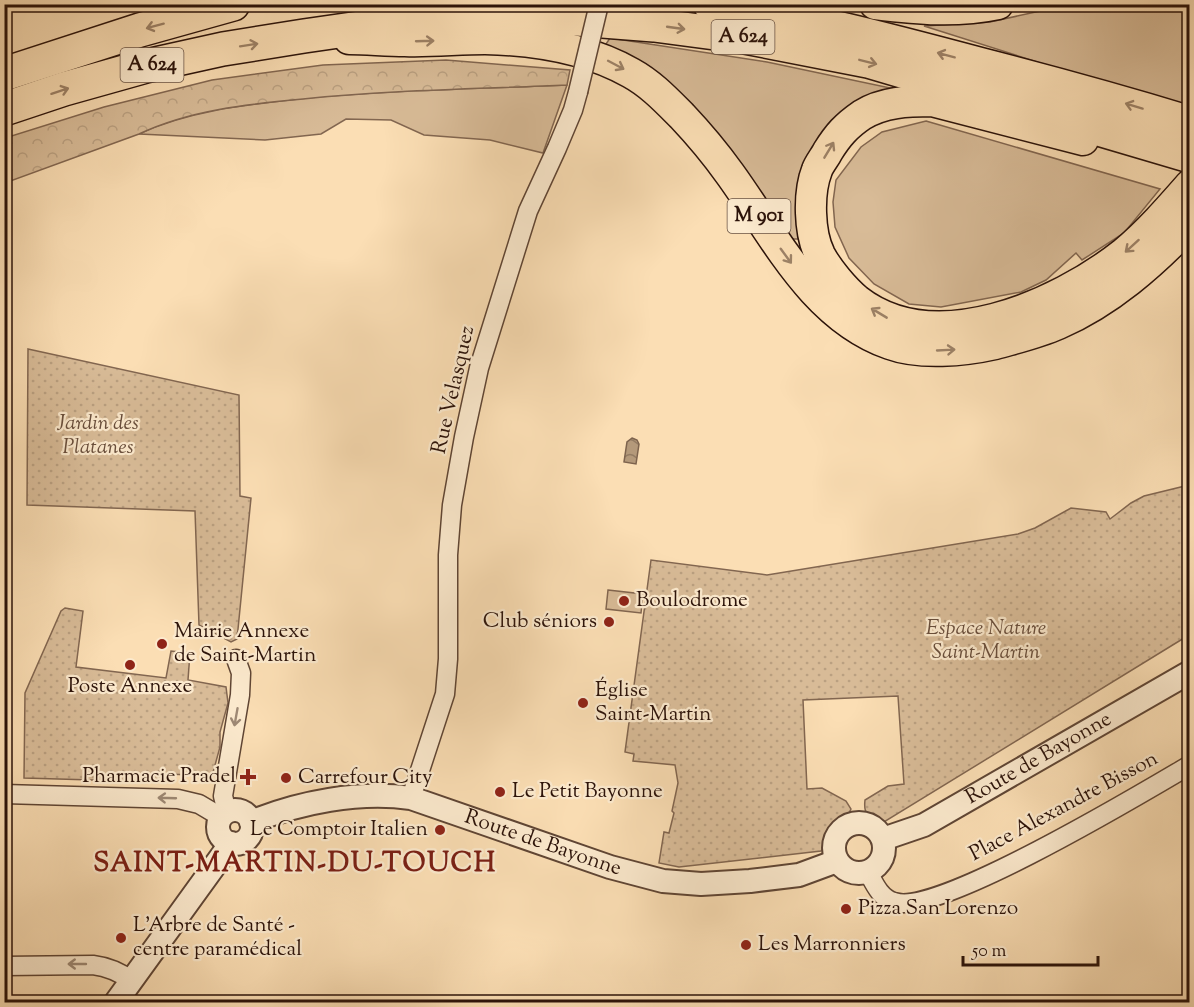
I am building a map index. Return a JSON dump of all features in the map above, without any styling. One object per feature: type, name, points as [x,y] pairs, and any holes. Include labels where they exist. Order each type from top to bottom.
[{"type":"highway","name":"A 624","points":[[4,74],[140,30],[233,4]]},
{"type":"highway","name":"A 624","points":[[710,4],[874,36],[1126,103],[1190,123]]},
{"type":"highway","points":[[875,4],[933,11],[976,9],[998,4]]},
{"type":"highway","name":"A 624","points":[[4,109],[146,66],[223,49],[304,36],[408,21],[495,17],[577,19],[654,25],[746,38],[868,61],[1179,153]]},
{"type":"highway","name":"M 901","points":[[304,36],[405,41],[487,39],[564,47],[603,58],[634,75],[662,95],[704,138],[807,284],[860,330],[892,345],[938,351],[979,348],[1023,337],[1058,324],[1125,284],[1161,255],[1184,204]]},
{"type":"highway","name":"M 901","points":[[1179,153],[1121,150],[932,101],[906,101],[863,114],[840,132],[817,170],[810,198],[811,216],[819,254],[857,300],[891,320],[934,328],[977,324],[1029,308],[1083,280],[1123,254],[1154,226],[1184,204]]},
{"type":"street","name":"Rue Velasquez","points":[[411,798],[445,694],[448,659],[448,555],[452,505],[479,368],[528,211],[561,139],[578,92],[599,4]]},
{"type":"street","points":[[4,794],[178,798],[224,814],[242,812],[251,822],[250,834],[237,844],[223,839],[218,825],[224,814],[223,796],[240,695],[241,674],[236,659]]},
{"type":"street","name":"Route de Bayonne","points":[[883,839],[924,825],[1190,672]]},
{"type":"street","name":"Place Alexandre Bisson","points":[[868,872],[884,897],[895,903],[911,903],[943,893],[1007,867],[1190,765]]},
{"type":"street","name":"Route de Bayonne","points":[[251,822],[267,815],[336,798],[380,795],[411,798],[610,867],[682,884],[750,881],[799,875],[837,861]]},
{"type":"street","points":[[857,822],[868,824],[877,830],[883,839],[882,858],[874,869],[868,872],[850,872],[837,861],[833,846],[835,839],[838,832],[850,824],[857,822]]},
{"type":"street","points":[[116,1002],[231,843]]},
{"type":"street","points":[[4,966],[105,966],[120,972],[132,981]]},
{"type":"green space","points":[[1061,5],[1189,5],[1189,110],[924,26],[990,22]]},
{"type":"green space","points":[[610,38],[767,62],[895,89],[846,114],[804,239],[788,239],[682,97],[606,44]]},
{"type":"green space","points":[[446,60],[570,70],[567,85],[369,94],[219,109],[178,119],[5,183],[5,138],[104,107],[212,80],[323,65]]},
{"type":"green space","points":[[567,85],[543,153],[490,140],[424,135],[391,120],[346,119],[321,134],[265,140],[139,134],[197,114],[278,101],[399,92]]},
{"type":"green space","points":[[926,121],[1160,189],[1124,233],[1082,260],[1076,253],[1046,280],[1021,292],[941,307],[909,304],[874,284],[849,258],[835,227],[833,202],[836,180],[861,147],[882,132]]},
{"type":"green space","name":"Jardin des Platanes","points":[[28,349],[239,395],[240,496],[251,498],[237,639],[231,642],[199,625],[195,511],[27,505]]},
{"type":"green space","name":"Espace Nature Saint-Martin","points":[[1189,485],[1189,635],[884,822],[868,816],[865,810],[865,800],[888,786],[904,784],[898,696],[803,700],[807,789],[822,788],[846,801],[851,809],[834,828],[821,851],[679,867],[659,863],[664,832],[669,833],[674,813],[672,811],[678,783],[675,765],[633,761],[634,754],[625,752],[651,560],[767,575],[1018,534],[1035,528],[1071,508],[1106,512],[1110,519],[1144,496]]},
{"type":"green space","name":"Boulodrome","points":[[608,590],[643,594],[641,613],[606,609]]},
{"type":"green space","points":[[65,608],[83,611],[76,667],[166,678],[171,651],[190,653],[188,680],[226,687],[228,703],[212,776],[168,774],[161,782],[24,778],[25,693],[61,611]]},
{"type":"water","points":[[632,438],[639,444],[636,464],[624,462],[627,442]]},
{"type":"place","name":"Boulodrome","points":[[624,601]]},
{"type":"place","name":"Club séniors","points":[[609,622]]},
{"type":"place","name":"Mairie Annexe de Saint-Martin","points":[[162,644]]},
{"type":"place","name":"Poste Annexe","points":[[130,665]]},
{"type":"place","name":"Église Saint-Martin","points":[[583,703]]},
{"type":"place","name":"Pharmacie Pradel","points":[[248,777]]},
{"type":"place","name":"Carrefour City","points":[[286,778]]},
{"type":"place","name":"Le Petit Bayonne","points":[[500,792]]},
{"type":"place","name":"Le Comptoir Italien","points":[[440,830]]},
{"type":"place","name":"Pizza San Lorenzo","points":[[846,909]]},
{"type":"place","name":"L'Arbre de Santé - centre paramédical","points":[[121,938]]},
{"type":"place","name":"Les Marronniers","points":[[746,945]]},
{"type":"district","name":"SAINT-MARTIN-DU-TOUCH","points":[[295,864]]}]
